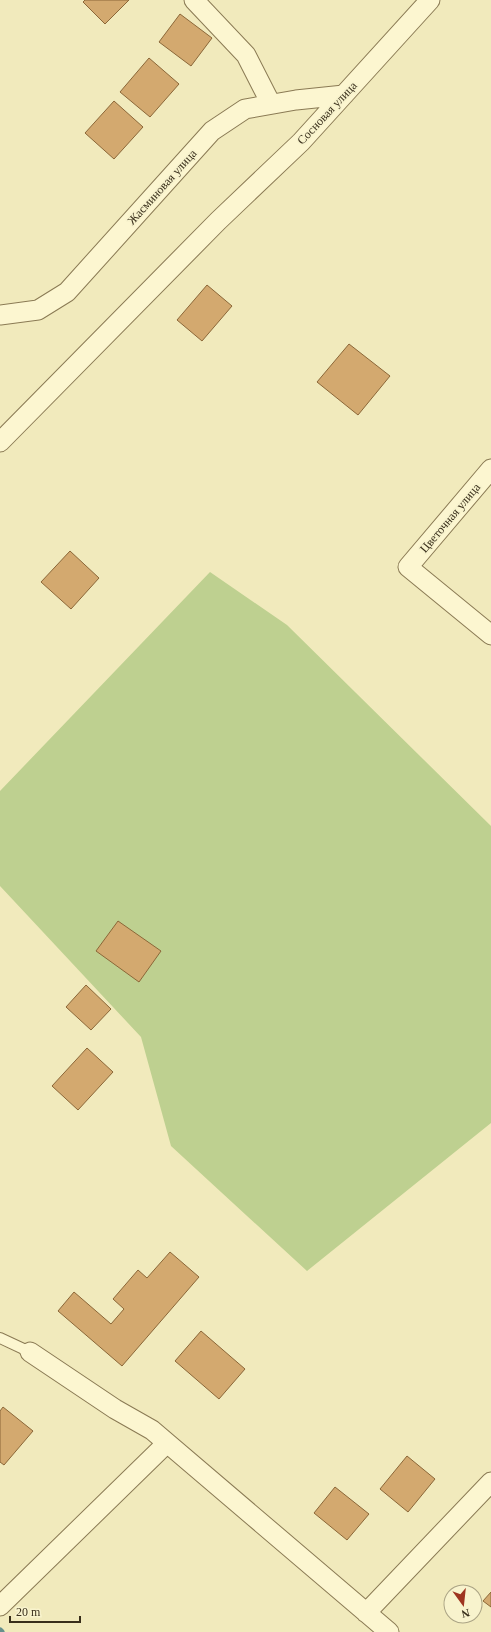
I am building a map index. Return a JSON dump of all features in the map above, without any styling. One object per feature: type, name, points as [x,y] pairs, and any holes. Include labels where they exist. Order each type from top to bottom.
[{"type":"street","points":[[194,0],[246,55],[271,104]]},
{"type":"street","name":"Сосновая улица","points":[[0,442],[218,221],[301,142],[430,0]]},
{"type":"street","name":"Жасминовая улица","points":[[0,316],[38,310],[67,292],[212,131],[245,109],[296,100],[344,95]]},
{"type":"street","name":"Цветочная улица","points":[[491,469],[408,568],[491,634]]},
{"type":"street","points":[[30,1352],[115,1409],[152,1430],[389,1632]]},
{"type":"street","points":[[0,1606],[168,1443]]},
{"type":"street","points":[[366,1613],[491,1482]]},
{"type":"lane","points":[[0,1338],[30,1352]]},
{"type":"green space","points":[[210,572],[287,625],[491,826],[491,1123],[307,1271],[171,1146],[141,1037],[0,886],[0,791]]},
{"type":"building","points":[[85,0],[129,0],[105,24],[83,2]]},
{"type":"building","points":[[180,14],[212,38],[191,66],[159,42]]},
{"type":"building","points":[[149,58],[179,84],[150,117],[120,92]]},
{"type":"building","points":[[114,101],[143,127],[114,159],[85,133]]},
{"type":"building","points":[[207,285],[232,306],[202,341],[177,320]]},
{"type":"building","points":[[349,344],[390,376],[358,415],[317,382]]},
{"type":"building","points":[[70,551],[99,578],[71,609],[41,582]]},
{"type":"building","points":[[118,921],[161,951],[139,982],[96,951]]},
{"type":"building","points":[[86,985],[111,1009],[91,1030],[66,1007]]},
{"type":"building","points":[[87,1048],[113,1072],[78,1110],[52,1086]]},
{"type":"building","points":[[170,1252],[199,1277],[122,1366],[58,1311],[74,1292],[111,1324],[124,1309],[113,1299],[138,1270],[147,1278]]},
{"type":"building","points":[[201,1331],[245,1369],[219,1399],[175,1361]]},
{"type":"building","points":[[3,1407],[33,1431],[4,1465],[0,1462],[0,1411]]},
{"type":"building","points":[[407,1456],[435,1479],[408,1512],[380,1489]]},
{"type":"building","points":[[335,1487],[369,1514],[347,1540],[314,1513]]},
{"type":"building","points":[[491,1592],[491,1607],[483,1601]]}]
